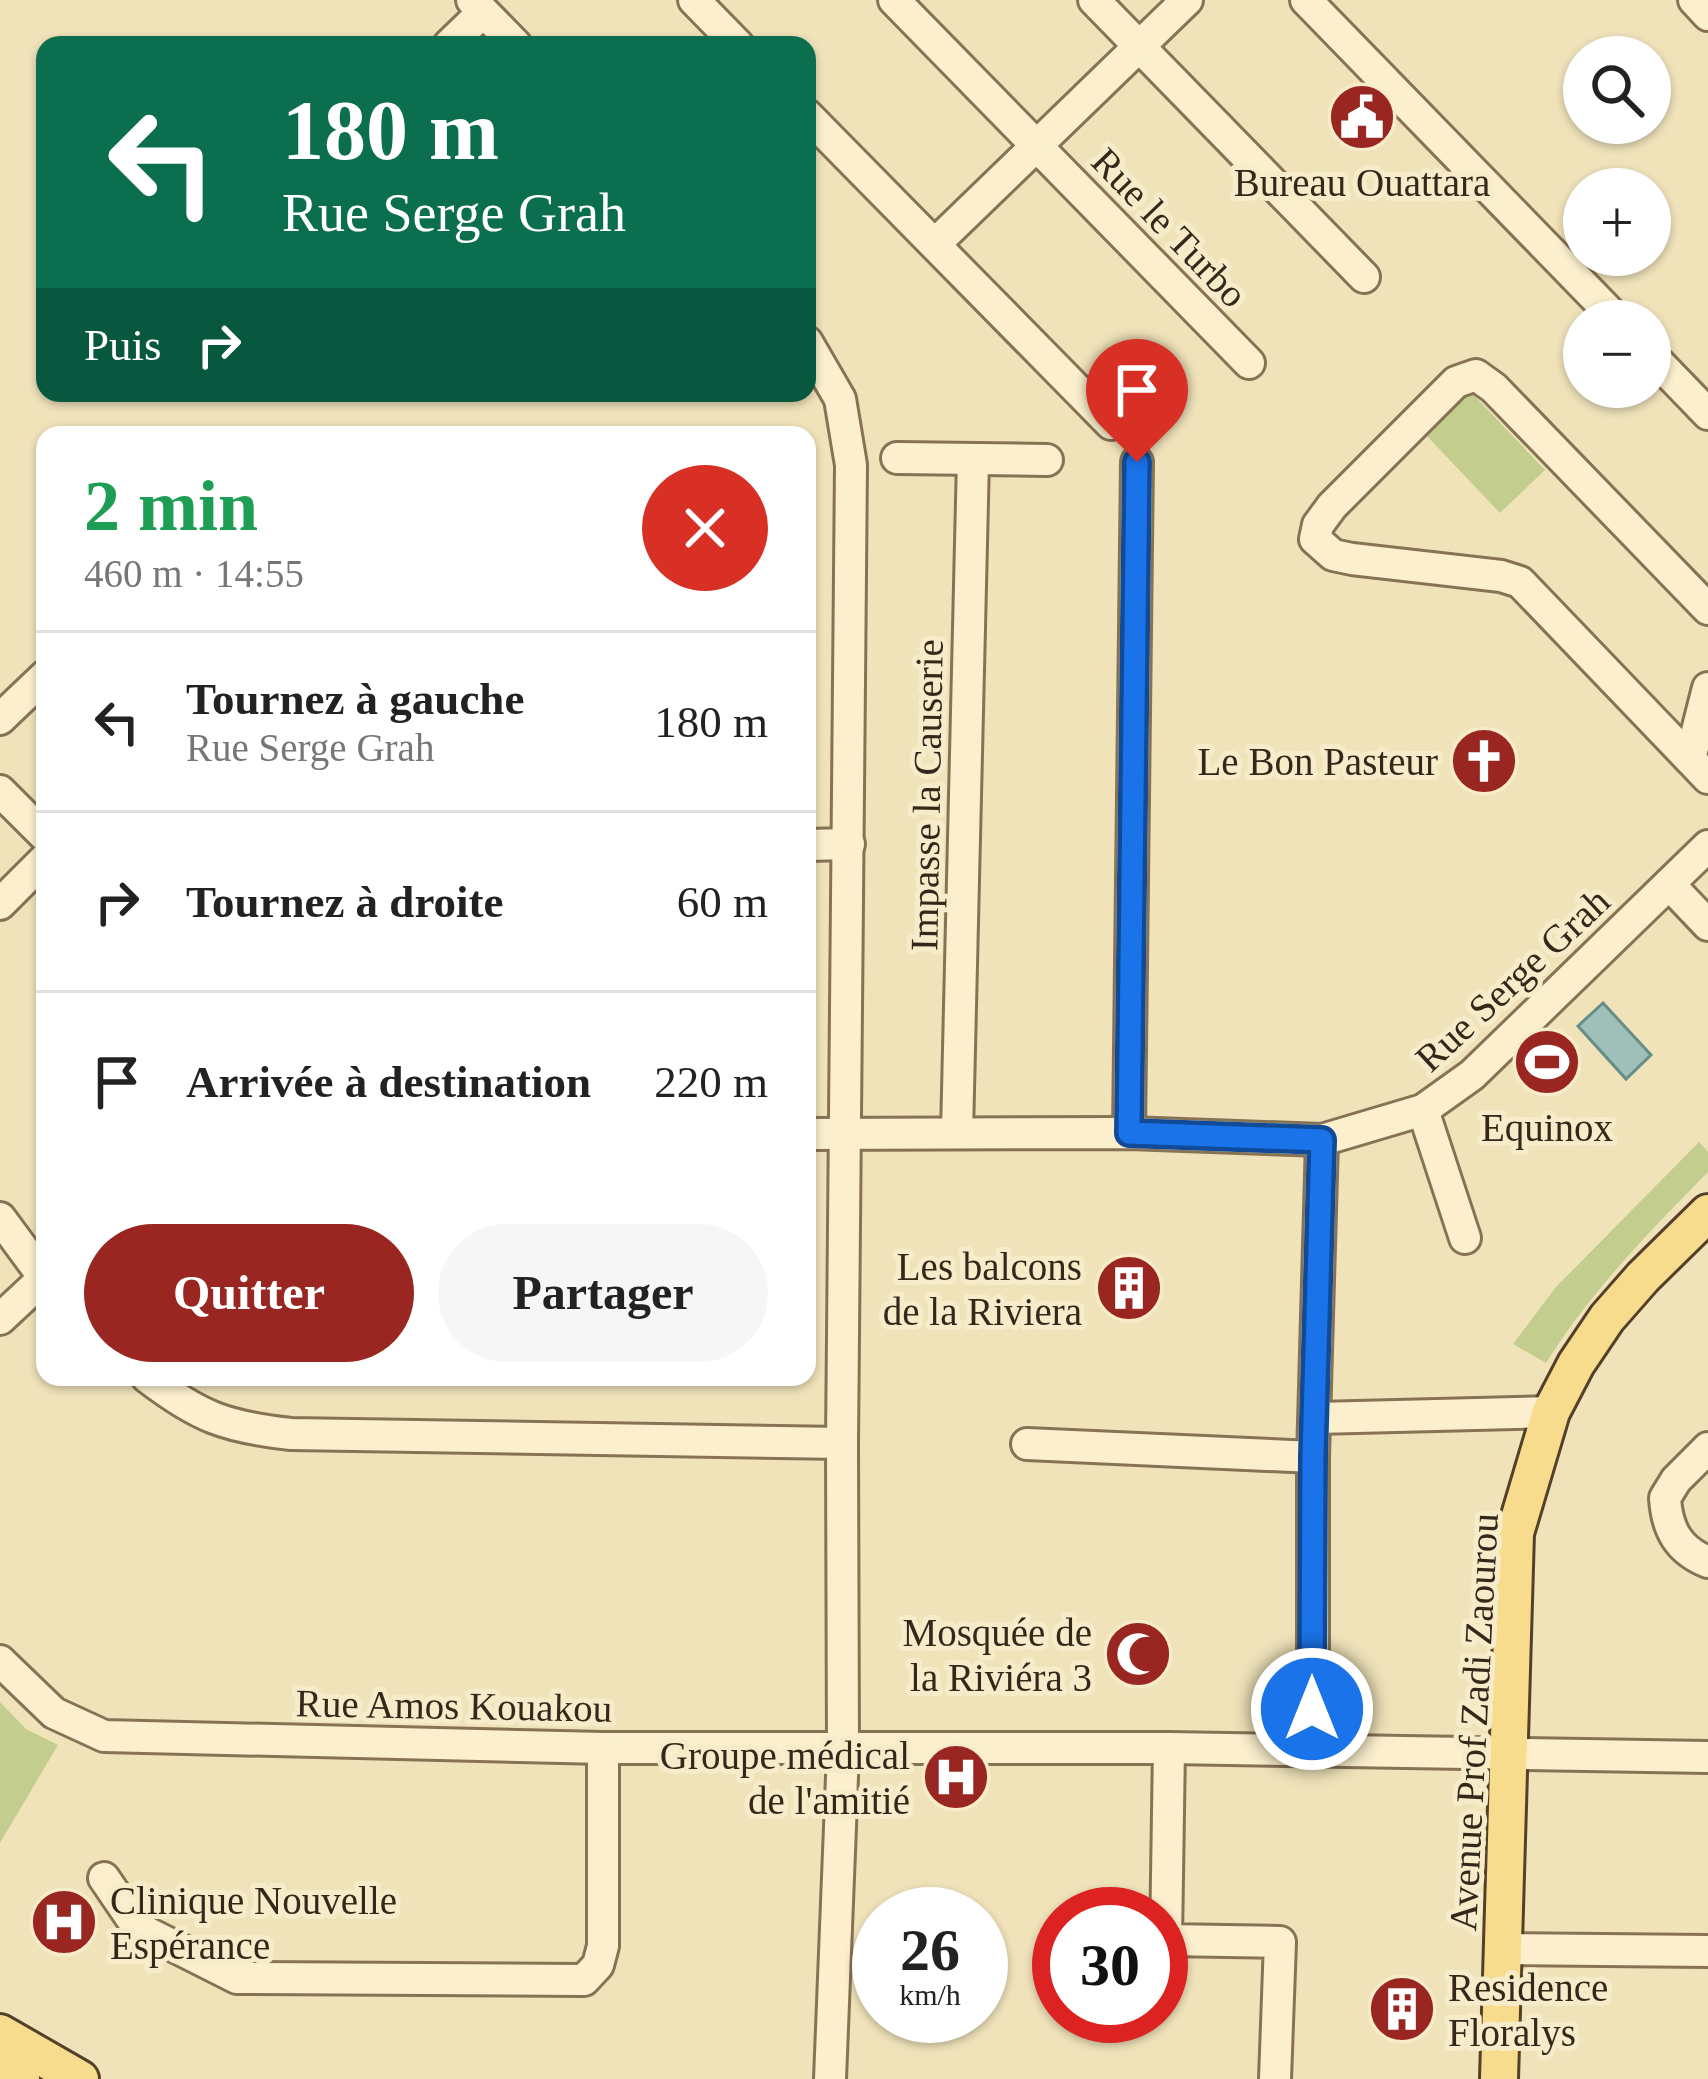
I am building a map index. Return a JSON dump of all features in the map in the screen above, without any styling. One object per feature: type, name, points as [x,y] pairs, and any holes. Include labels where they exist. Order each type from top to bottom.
[{"type":"main road","name":"Avenue Prof Zadi Zaourou","points":[[1498,2079],[1515,1533],[1551,1412],[1576,1364],[1607,1318],[1708,1213]]},
{"type":"main road","points":[[0,2033],[80,2079]]},
{"type":"main road","points":[[0,2066],[21,2079]]},
{"type":"street","points":[[694,0],[729,36]]},
{"type":"street","name":"Rue le Turbo","points":[[894,0],[1249,363]]},
{"type":"street","points":[[1094,0],[1364,277]]},
{"type":"street","points":[[935,244],[1187,0]]},
{"type":"street","points":[[1306,0],[1598,300]]},
{"type":"street","points":[[1694,0],[1708,15]]},
{"type":"street","points":[[456,36],[478,6],[507,36]]},
{"type":"street","points":[[816,124],[1111,424]]},
{"type":"street","points":[[816,358],[839,398],[851,465],[843,1751],[830,2079]]},
{"type":"street","points":[[1699,769],[1520,582],[1333,555],[1316,538],[1318,525],[1456,382],[1476,375],[1494,388],[1708,609]]},
{"type":"street","points":[[1671,376],[1708,414]]},
{"type":"street","points":[[897,458],[1047,460]]},
{"type":"street","name":"Impasse la Causerie","points":[[957,1133],[973,459]]},
{"type":"street","points":[[1129,1133],[1137,462]]},
{"type":"street","points":[[0,719],[36,685]]},
{"type":"street","points":[[1699,769],[1708,688]]},
{"type":"street","points":[[0,791],[36,827]]},
{"type":"street","points":[[816,845],[848,844]]},
{"type":"street","name":"Rue Serge Grah","points":[[816,1134],[1129,1133],[1322,1140],[1423,1109],[1472,1076],[1708,846]]},
{"type":"street","points":[[0,904],[36,868]]},
{"type":"street","points":[[1670,884],[1708,925]]},
{"type":"street","points":[[1423,1109],[1465,1238]]},
{"type":"street","points":[[1312,1751],[1313,1457],[1322,1140]]},
{"type":"street","points":[[0,1218],[36,1267]]},
{"type":"street","points":[[0,1319],[36,1285]]},
{"type":"street","points":[[159,1386],[189,1409],[241,1429],[274,1432],[842,1443]]},
{"type":"street","points":[[1317,1418],[1551,1412]]},
{"type":"street","points":[[1027,1444],[1313,1457]]},
{"type":"street","points":[[1708,1448],[1676,1480],[1666,1498],[1671,1532],[1682,1546],[1708,1562]]},
{"type":"street","name":"Rue Amos Kouakou","points":[[0,1661],[54,1712],[104,1736],[603,1748],[1169,1748],[1708,1757]]},
{"type":"street","points":[[104,1878],[138,1928],[237,1978],[584,1981],[598,1965],[603,1946],[603,1748]]},
{"type":"street","points":[[1169,1748],[1166,1940],[1280,1942],[1275,2079]]},
{"type":"street","points":[[1505,1949],[1708,1951]]},
{"type":"green space","points":[[1470,391],[1545,470],[1500,513],[1425,434]]},
{"type":"green space","points":[[1699,1142],[1708,1152],[1708,1172],[1601,1287],[1546,1363],[1513,1344],[1556,1287]]},
{"type":"green space","points":[[0,1702],[26,1729],[58,1745],[0,1843]]},
{"type":"water","points":[[1603,1003],[1651,1055],[1626,1079],[1578,1026]]},
{"type":"place","name":"Bureau Ouattara","points":[[1362,117]]},
{"type":"place","name":"Le Bon Pasteur","points":[[1484,761]]},
{"type":"place","name":"Equinox","points":[[1547,1062]]},
{"type":"place","name":"Les balcons de la Riviera","points":[[1129,1288]]},
{"type":"place","name":"Mosquée de la Riviéra 3","points":[[1138,1654]]},
{"type":"place","name":"Groupe médical de l'amitié","points":[[956,1777]]},
{"type":"place","name":"Clinique Nouvelle Espérance","points":[[64,1922]]},
{"type":"place","name":"Residence Floralys","points":[[1402,2009]]},
{"type":"route","points":[[1137,462],[1129,1133],[1322,1140],[1312,1709]]}]
